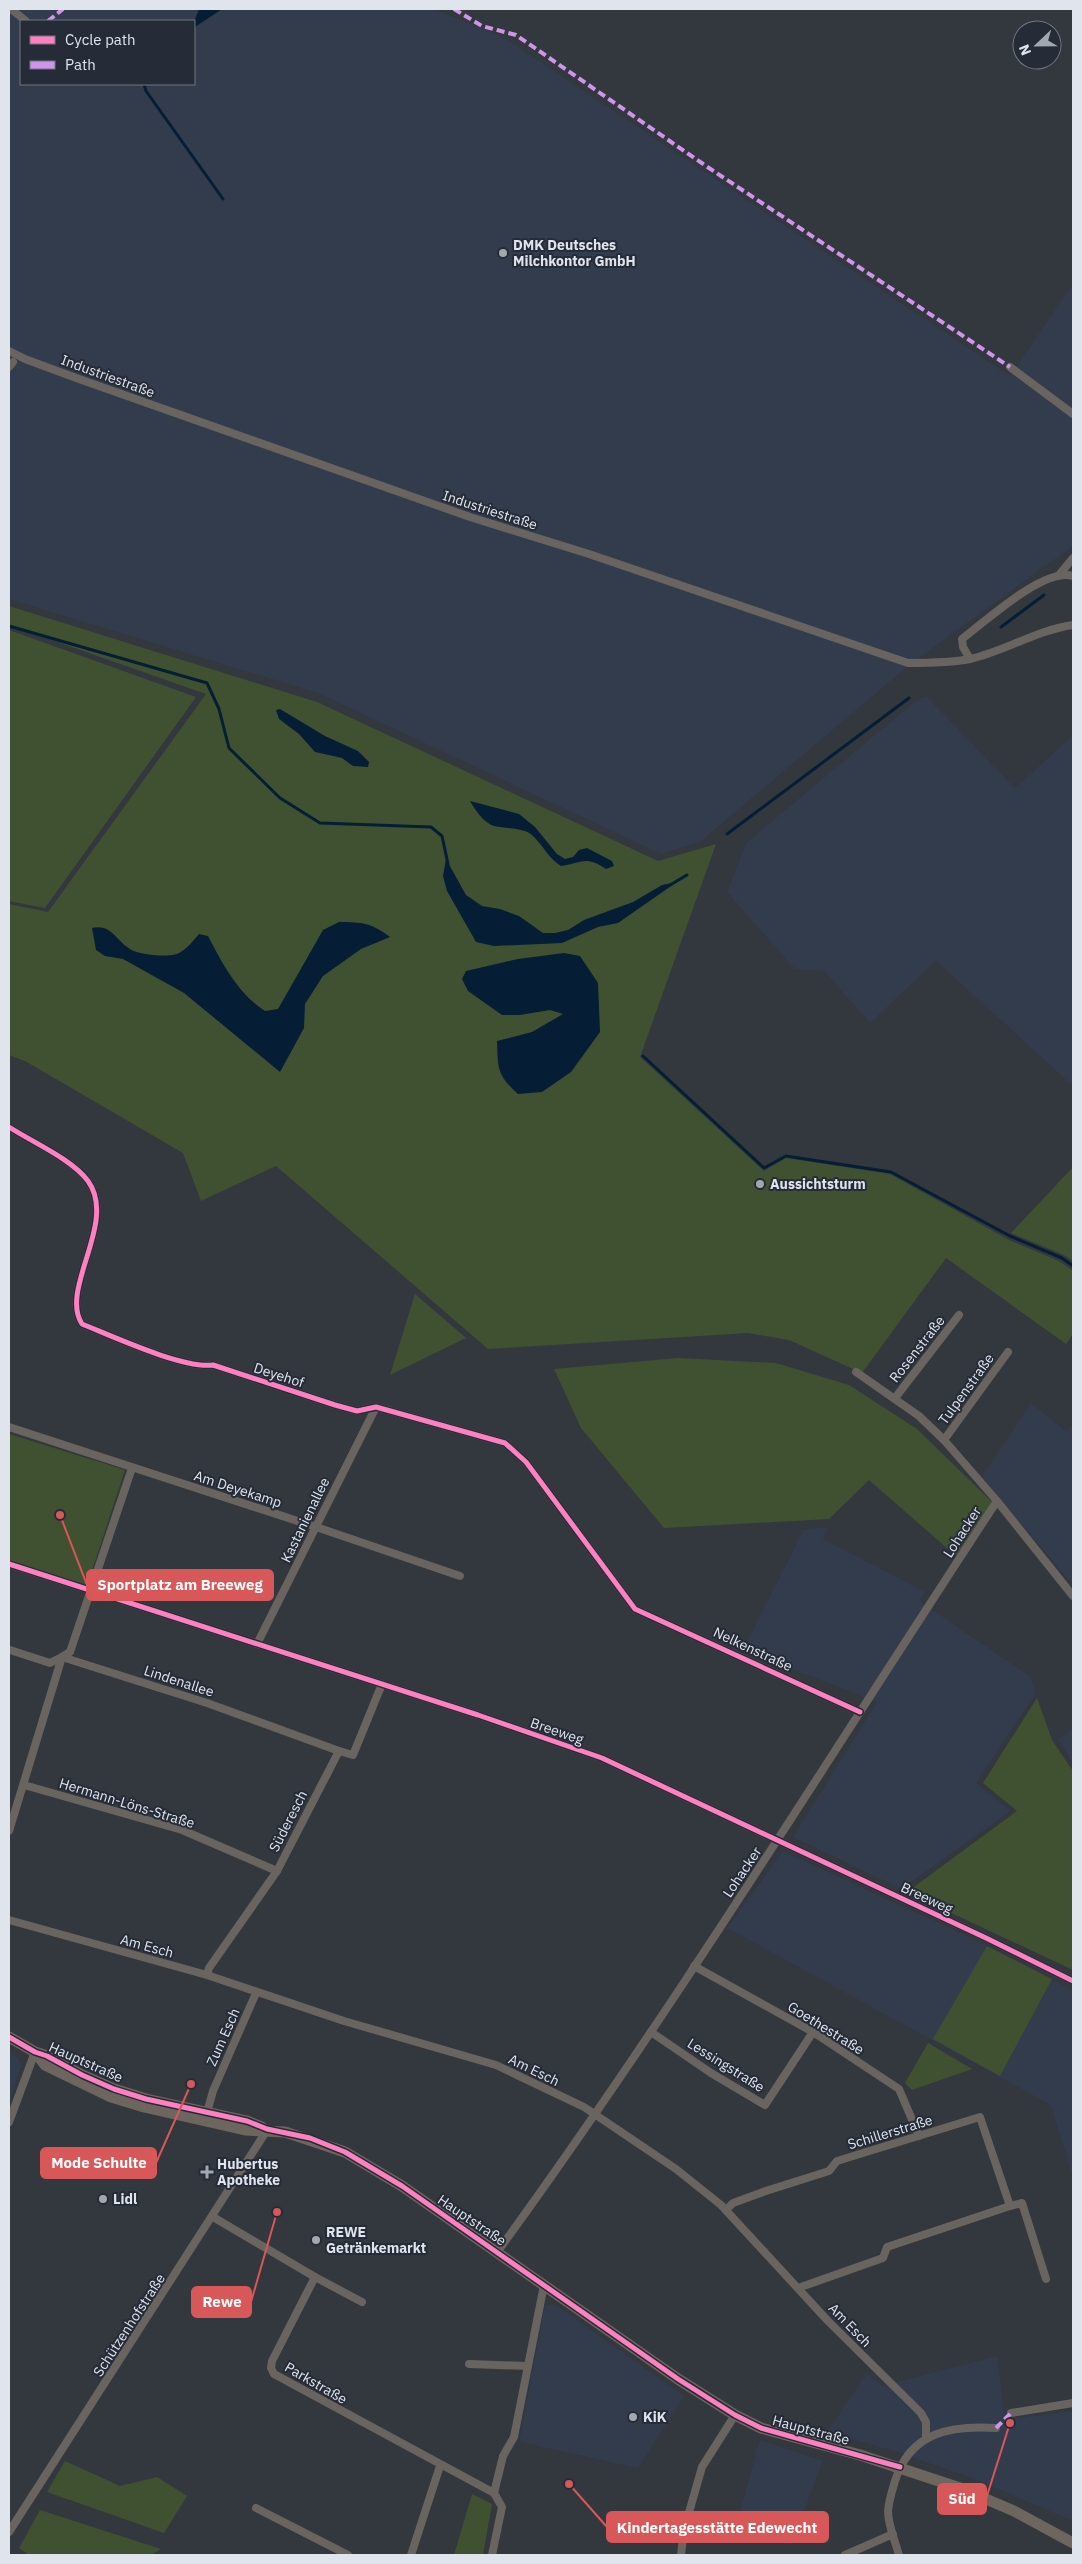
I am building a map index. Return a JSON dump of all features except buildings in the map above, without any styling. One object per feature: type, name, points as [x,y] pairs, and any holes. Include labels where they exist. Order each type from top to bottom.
[{"type":"main road","name":"Hauptstraße","points":[[9,2037],[34,2052],[47,2056],[82,2075],[114,2088],[206,2116],[247,2121],[267,2129],[310,2138],[352,2155],[498,2251],[678,2379],[735,2415],[770,2431],[900,2467],[1001,2505],[1073,2543]]},
{"type":"street","points":[[11,9],[25,20]]},
{"type":"street","name":"Industriestraße","points":[[9,351],[79,379],[463,515],[589,554],[908,663],[933,664],[970,659],[1044,632],[1073,625]]},
{"type":"street","points":[[1010,367],[1073,414]]},
{"type":"street","points":[[1059,575],[1073,558]]},
{"type":"street","points":[[970,659],[963,647],[962,639],[1039,582],[1059,575],[1073,576]]},
{"type":"street","name":"Deyehof","points":[[9,1127],[76,1168],[88,1181],[95,1194],[97,1216],[75,1308],[82,1324],[170,1357],[203,1366],[213,1365],[335,1405],[357,1411],[376,1407],[505,1443],[526,1462],[635,1609]]},
{"type":"street","name":"Rosenstraße","points":[[895,1398],[959,1315]]},
{"type":"street","name":"Tulpenstraße","points":[[944,1440],[1008,1352]]},
{"type":"street","name":"Lohacker","points":[[856,1372],[919,1416],[944,1440],[997,1501],[1073,1596]]},
{"type":"street","name":"Kastanienallee","points":[[258,1644],[376,1407]]},
{"type":"street","name":"Am Deyekamp","points":[[9,1427],[460,1576]]},
{"type":"street","points":[[9,1831],[62,1656],[70,1652],[132,1468]]},
{"type":"street","name":"Lohacker","points":[[498,2251],[651,2032],[778,1842],[997,1501]]},
{"type":"street","name":"Breeweg","points":[[9,1564],[89,1592],[382,1684],[602,1758],[986,1938],[1073,1981]]},
{"type":"street","name":"Nelkenstraße","points":[[635,1609],[860,1712]]},
{"type":"street","name":"Lindenallee","points":[[10,1650],[50,1663],[62,1656],[206,1703],[339,1751]]},
{"type":"street","points":[[339,1751],[353,1755],[382,1684]]},
{"type":"street","name":"Süderesch","points":[[207,1975],[209,1968],[277,1871],[339,1751]]},
{"type":"street","name":"Hermann-Löns-Straße","points":[[24,1785],[182,1830],[277,1871]]},
{"type":"street","name":"Am Esch","points":[[9,1920],[207,1975],[344,2022],[496,2065],[594,2113],[676,2169],[726,2210],[828,2321],[921,2413],[926,2422],[926,2439]]},
{"type":"street","name":"Goethestraße","points":[[694,1966],[813,2032],[899,2089],[919,2136]]},
{"type":"street","name":"Zum Esch","points":[[206,2116],[213,2090],[256,1993]]},
{"type":"street","name":"Lessingstraße","points":[[651,2032],[711,2073],[765,2105],[813,2032]]},
{"type":"street","points":[[9,2122],[34,2052]]},
{"type":"street","name":"Schillerstraße","points":[[726,2210],[732,2203],[829,2171],[837,2161],[980,2117],[1010,2206]]},
{"type":"street","name":"Schützenhofstraße","points":[[9,2532],[213,2217],[267,2129]]},
{"type":"street","points":[[798,2288],[882,2258],[887,2248],[1022,2203],[1046,2278]]},
{"type":"street","points":[[213,2217],[315,2277],[362,2302]]},
{"type":"street","name":"Parkstraße","points":[[315,2277],[272,2361],[271,2368],[274,2374],[440,2466],[494,2493]]},
{"type":"street","points":[[492,2555],[502,2507],[494,2493],[502,2456],[514,2437],[543,2290],[546,2285]]},
{"type":"street","points":[[469,2364],[527,2366]]},
{"type":"street","points":[[1011,2412],[1073,2403]]},
{"type":"street","points":[[682,2555],[684,2530],[702,2467],[735,2415]]},
{"type":"street","points":[[899,2555],[888,2512],[889,2501],[900,2467],[909,2452],[926,2439],[950,2428],[996,2428]]},
{"type":"street","points":[[411,2555],[440,2466]]},
{"type":"street","points":[[256,2508],[348,2555]]},
{"type":"street","points":[[845,2555],[893,2534]]},
{"type":"shaded area","points":[[9,9],[199,9],[195,20],[20,20],[20,85],[195,85],[195,25],[222,9],[434,9],[503,37],[1010,376],[1073,284],[1073,546],[913,662],[701,841],[661,854],[318,693],[9,599]]},
{"type":"shaded area","points":[[199,9],[222,9],[195,27],[195,20]]},
{"type":"shaded area","points":[[926,696],[1015,788],[1073,735],[1073,1086],[936,961],[870,1023],[824,971],[795,969],[727,892],[746,843],[914,702]]},
{"type":"shaded area","points":[[280,709],[325,736],[358,751],[369,762],[368,767],[353,766],[342,758],[315,752],[299,734],[279,719],[276,710]]},
{"type":"shaded area","points":[[470,801],[519,814],[535,827],[557,854],[565,859],[573,857],[579,850],[587,848],[612,861],[614,866],[606,869],[593,862],[584,861],[561,866],[528,832],[490,824],[480,816]]},
{"type":"shaded area","points":[[446,859],[466,895],[482,906],[500,909],[519,916],[543,933],[568,930],[584,920],[633,902],[662,885],[677,882],[618,923],[598,927],[562,943],[494,946],[476,942],[447,891],[443,876]]},
{"type":"shaded area","points":[[339,922],[366,924],[390,937],[361,949],[323,976],[305,1004],[304,1028],[280,1072],[184,993],[123,959],[105,956],[96,950],[92,928],[104,928],[130,949],[154,955],[174,955],[187,947],[199,934],[208,936],[225,967],[239,987],[255,1004],[265,1011],[278,1009],[323,930]]},
{"type":"shaded area","points":[[564,953],[580,956],[598,983],[600,1032],[571,1072],[542,1092],[518,1094],[506,1082],[500,1071],[497,1041],[532,1032],[563,1014],[550,1010],[520,1015],[502,1015],[468,991],[462,979],[466,971],[518,959]]},
{"type":"shaded area","points":[[1031,1403],[1067,1432],[1073,1424],[1073,1585],[982,1477]]},
{"type":"shaded area","points":[[827,1527],[823,1539],[925,1592],[919,1601],[1030,1676],[1036,1693],[976,1783],[1011,1811],[901,1889],[793,1837],[877,1702],[743,1650],[804,1529]]},
{"type":"shaded area","points":[[1073,1729],[1073,1763],[1058,1739]]},
{"type":"shaded area","points":[[783,1851],[965,1935],[1073,1990],[1073,2178],[1051,2105],[727,1928]]},
{"type":"shaded area","points":[[9,2053],[18,2058],[21,2066],[9,2102]]},
{"type":"shaded area","points":[[555,2304],[684,2396],[638,2468],[519,2442],[545,2305]]},
{"type":"shaded area","points":[[997,2356],[1004,2413],[1013,2418],[1073,2411],[1073,2521],[972,2478],[897,2452],[827,2432],[867,2373],[882,2386]]},
{"type":"shaded area","points":[[760,2440],[823,2461],[791,2545],[735,2530]]},
{"type":"green space","points":[[9,606],[317,702],[658,861],[716,844],[640,1057],[764,1171],[786,1158],[890,1174],[1009,1240],[1059,1261],[1073,1271],[1073,1334],[1066,1344],[946,1258],[862,1373],[789,1340],[748,1333],[488,1349],[276,1166],[201,1201],[183,1153],[25,1061],[9,1055],[9,904],[48,912],[206,694],[9,625]]},
{"type":"green space","points":[[9,630],[196,697],[45,908],[9,901]]},
{"type":"green space","points":[[1073,1167],[1073,1261],[1064,1255],[1011,1233]]},
{"type":"green space","points":[[415,1294],[466,1338],[390,1375]]},
{"type":"green space","points":[[678,1358],[776,1363],[849,1385],[917,1429],[992,1502],[956,1556],[869,1480],[829,1519],[664,1528],[581,1428],[554,1369]]},
{"type":"green space","points":[[9,1434],[125,1470],[87,1586],[9,1560]]},
{"type":"green space","points":[[1037,1698],[1052,1740],[1073,1771],[1073,1970],[907,1892],[1017,1811],[983,1783]]},
{"type":"green space","points":[[987,1946],[1052,1979],[1000,2076],[933,2039]]},
{"type":"green space","points":[[928,2043],[972,2069],[912,2090],[905,2083]]},
{"type":"green space","points":[[65,2461],[120,2486],[157,2477],[187,2496],[164,2533],[47,2492]]},
{"type":"green space","points":[[472,2494],[492,2504],[483,2555],[454,2555]]},
{"type":"green space","points":[[40,2510],[161,2549],[151,2555],[29,2555],[19,2548]]},
{"type":"waterway","points":[[144,85],[146,91],[223,199]]},
{"type":"waterway","points":[[1001,627],[1044,595]]},
{"type":"waterway","points":[[9,626],[207,683],[219,709],[229,748],[280,798],[320,823],[431,827],[442,836],[448,864]]},
{"type":"waterway","points":[[727,834],[909,698]]},
{"type":"waterway","points":[[670,885],[687,875]]},
{"type":"waterway","points":[[643,1056],[764,1168],[786,1156],[891,1172],[1010,1236],[1062,1258],[1073,1266]]},
{"type":"marked path","points":[[49,20],[63,9]]},
{"type":"marked path","points":[[454,9],[482,26],[516,35],[706,166],[1010,367]]},
{"type":"marked path","points":[[996,2428],[1011,2413]]},
{"type":"cycle path","points":[[9,1127],[72,1165],[88,1181],[95,1197],[96,1216],[93,1235],[77,1293],[77,1309],[82,1324],[166,1357],[200,1365],[213,1365],[335,1405],[357,1411],[376,1407],[505,1443],[526,1462],[635,1609],[860,1712]]},
{"type":"cycle path","points":[[9,1564],[478,1715],[602,1758],[986,1938],[1073,1981]]},
{"type":"cycle path","points":[[9,2037],[35,2052],[114,2089],[146,2099],[247,2121],[267,2129],[310,2138],[345,2152],[402,2186],[678,2379],[735,2415],[761,2428],[900,2467]]},
{"type":"place","name":"DMK Deutsches Milchkontor GmbH","points":[[503,253]]},
{"type":"place","name":"Aussichtsturm","points":[[760,1184]]},
{"type":"place","name":"Sportplatz am Breeweg","points":[[60,1515]]},
{"type":"place","name":"Mode Schulte","points":[[191,2084]]},
{"type":"place","name":"Hubertus Apotheke","points":[[207,2172]]},
{"type":"place","name":"Lidl","points":[[103,2199]]},
{"type":"place","name":"Rewe","points":[[277,2212]]},
{"type":"place","name":"REWE Getränkemarkt","points":[[316,2240]]},
{"type":"place","name":"KiK","points":[[633,2417]]},
{"type":"place","name":"Süd","points":[[1010,2423]]},
{"type":"place","name":"Kindertagesstätte Edewecht","points":[[569,2484]]}]
